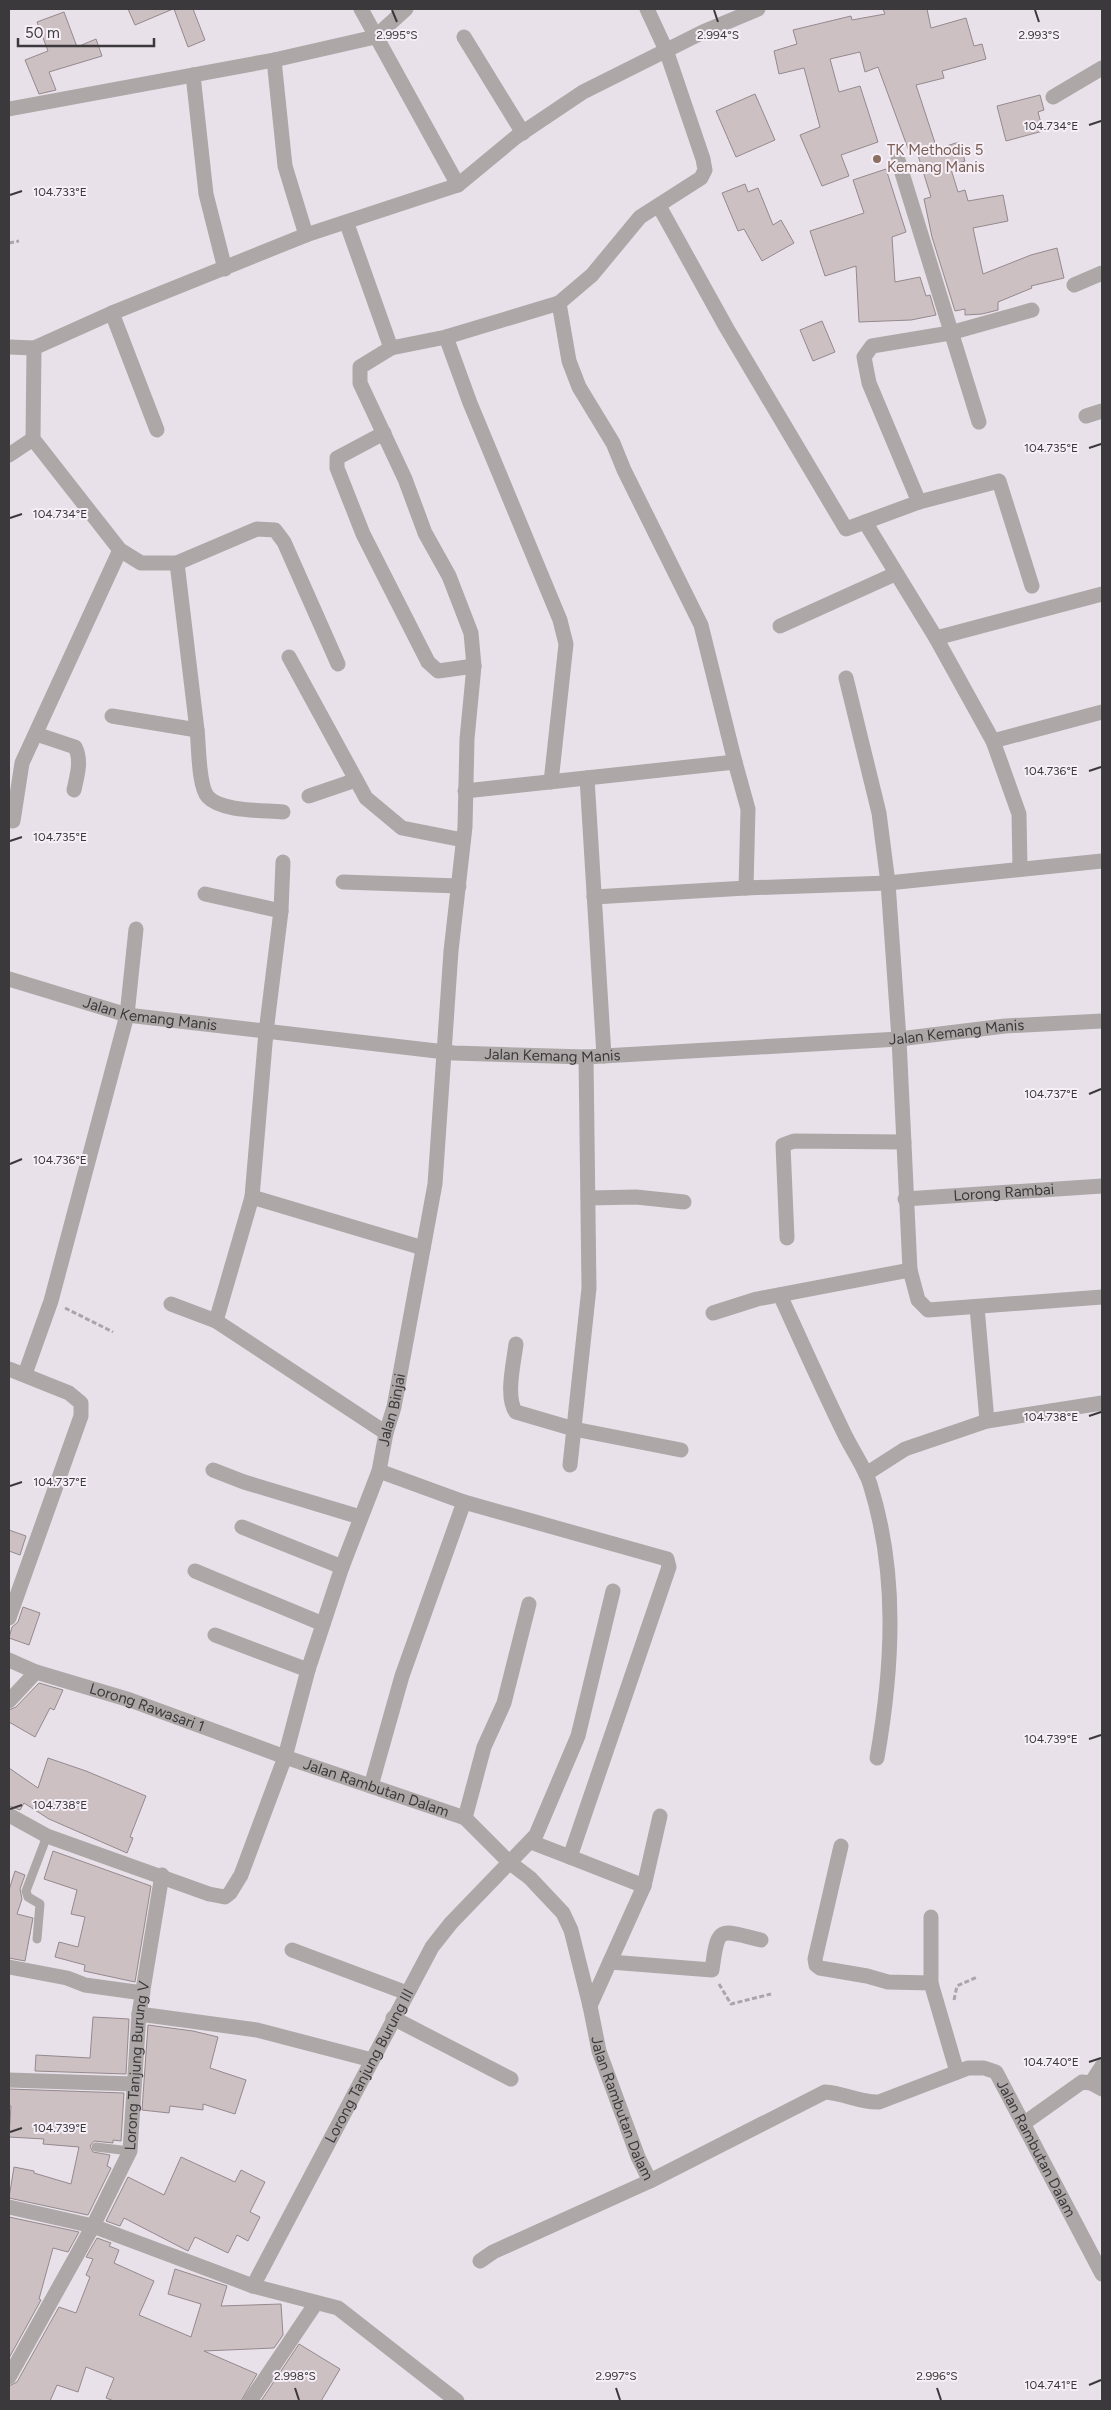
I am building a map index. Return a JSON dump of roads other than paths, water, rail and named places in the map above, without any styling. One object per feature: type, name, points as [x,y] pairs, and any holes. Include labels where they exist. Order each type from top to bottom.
[{"type":"street","points":[[361,9],[375,38],[458,185]]},
{"type":"street","points":[[9,109],[274,60],[375,38],[406,9]]},
{"type":"street","points":[[347,224],[391,348],[446,337],[559,303],[592,276],[640,217],[701,178],[705,170],[666,50],[647,9]]},
{"type":"street","points":[[9,347],[34,348],[112,313],[306,235],[347,224],[458,185],[523,133],[583,92],[702,32],[758,9]]},
{"type":"street","points":[[464,36],[523,133]]},
{"type":"street","points":[[274,60],[285,166],[306,235]]},
{"type":"street","points":[[1053,97],[1102,68]]},
{"type":"street","points":[[193,75],[206,194],[225,269]]},
{"type":"street","points":[[898,160],[979,422]]},
{"type":"street","points":[[659,206],[726,327],[846,529],[919,502],[999,481],[1032,586]]},
{"type":"street","points":[[1074,285],[1102,274]]},
{"type":"street","points":[[559,303],[569,361],[579,387],[613,443],[624,470],[701,625],[748,809],[746,888]]},
{"type":"street","points":[[919,502],[869,383],[864,357],[872,346],[950,333],[1032,310]]},
{"type":"street","points":[[112,313],[157,430]]},
{"type":"street","points":[[446,337],[470,403],[560,620],[566,644],[550,782]]},
{"type":"street","points":[[34,348],[33,439],[120,550],[141,563],[177,563],[257,529],[275,530],[284,542],[338,664]]},
{"type":"street","name":"Jalan Binjai","points":[[9,1815],[47,1836],[162,1875],[209,1894],[225,1897],[230,1893],[241,1875],[285,1757],[308,1670],[342,1567],[378,1471],[394,1407],[435,1184],[450,951],[463,840],[467,739],[474,666],[471,633],[449,576],[425,533],[384,433],[360,383],[358,373],[360,367],[391,348]]},
{"type":"street","points":[[1086,416],[1102,411]]},
{"type":"street","points":[[384,433],[337,458],[336,468],[363,534],[428,662],[438,671],[474,666]]},
{"type":"street","points":[[9,455],[33,439]]},
{"type":"street","points":[[865,522],[895,574],[936,638],[993,742],[1019,814],[1020,868]]},
{"type":"street","points":[[13,821],[22,763],[120,550]]},
{"type":"street","points":[[177,563],[202,782],[208,797],[221,805],[283,812]]},
{"type":"street","points":[[780,626],[895,574]]},
{"type":"street","points":[[936,638],[1102,594]]},
{"type":"street","points":[[289,656],[366,798],[402,828],[463,840]]},
{"type":"street","points":[[846,678],[879,813],[888,884],[899,1039],[905,1198],[910,1270],[918,1300],[928,1310],[1102,1297]]},
{"type":"street","points":[[993,742],[1102,712]]},
{"type":"street","points":[[112,716],[197,730]]},
{"type":"street","points":[[36,734],[75,747],[78,752],[79,769],[74,790]]},
{"type":"street","points":[[465,791],[735,762]]},
{"type":"street","points":[[587,778],[604,1056]]},
{"type":"street","points":[[309,796],[356,780]]},
{"type":"street","points":[[594,898],[746,888],[888,884],[1020,868],[1102,861]]},
{"type":"street","points":[[216,1321],[252,1197],[266,1032],[281,911],[283,862]]},
{"type":"street","points":[[343,882],[459,886]]},
{"type":"street","points":[[205,894],[281,911]]},
{"type":"street","points":[[26,1374],[51,1301],[127,1015],[136,929]]},
{"type":"street","name":"Jalan Kemang Manis","points":[[9,979],[127,1015],[445,1052],[586,1057],[899,1039],[1005,1026],[1102,1021]]},
{"type":"street","points":[[570,1465],[589,1288],[586,1057]]},
{"type":"street","points":[[787,1238],[783,1146],[794,1142],[904,1142]]},
{"type":"street","name":"Lorong Rambai","points":[[905,1198],[1102,1186]]},
{"type":"street","points":[[252,1197],[423,1248]]},
{"type":"street","points":[[588,1198],[636,1197],[684,1202]]},
{"type":"street","points":[[713,1313],[757,1300],[910,1270]]},
{"type":"street","points":[[780,1295],[844,1434],[866,1474],[883,1530],[892,1621],[887,1701],[877,1758]]},
{"type":"street","points":[[171,1304],[216,1321],[386,1433]]},
{"type":"street","points":[[977,1307],[986,1421]]},
{"type":"street","points":[[516,1344],[511,1386],[512,1407],[522,1415],[574,1428],[681,1450]]},
{"type":"street","points":[[9,1369],[26,1374],[68,1393],[80,1403],[81,1416],[9,1618]]},
{"type":"street","points":[[866,1474],[905,1449],[986,1421],[1102,1403]]},
{"type":"street","points":[[213,1470],[244,1482],[360,1517]]},
{"type":"street","points":[[378,1471],[464,1502],[667,1559],[669,1567],[570,1857]]},
{"type":"street","points":[[371,1786],[402,1676],[464,1502]]},
{"type":"street","points":[[242,1527],[342,1567]]},
{"type":"street","points":[[195,1571],[323,1624]]},
{"type":"street","name":"Lorong Tanjung Burung III","points":[[253,2286],[432,1947],[446,1929],[536,1835],[559,1785],[578,1736],[613,1591]]},
{"type":"street","points":[[465,1818],[484,1747],[504,1703],[529,1604]]},
{"type":"street","points":[[215,1635],[308,1670]]},
{"type":"street","name":"Lorong Rawasari 1","points":[[9,1660],[36,1672],[130,1700],[285,1757]]},
{"type":"street","points":[[9,1701],[36,1672]]},
{"type":"street","name":"Jalan Rambutan Dalam","points":[[285,1757],[465,1818],[509,1862],[530,1878],[563,1913],[571,1930],[599,2051],[638,2157],[650,2181],[825,2092],[837,2093],[866,2102],[879,2102],[968,2068],[984,2068],[996,2072],[1102,2274]]},
{"type":"street","points":[[590,2006],[644,1886],[660,1816]]},
{"type":"street","points":[[531,1842],[644,1886]]},
{"type":"street","points":[[841,1846],[815,1959],[816,1965],[820,1968],[867,1976],[888,1982],[931,1983]]},
{"type":"street","name":"Lorong Tanjung Burung V","points":[[9,2377],[93,2226],[130,2151],[139,2014],[162,1875]]},
{"type":"street","points":[[931,1918],[931,1983],[957,2072]]},
{"type":"street","points":[[610,1962],[712,1970],[715,1942],[720,1934],[726,1931],[761,1940]]},
{"type":"street","points":[[292,1950],[407,1993]]},
{"type":"street","points":[[9,1966],[67,1978],[85,1985],[143,1993]]},
{"type":"street","points":[[139,2014],[257,2030],[372,2060]]},
{"type":"street","points":[[393,2018],[511,2079]]},
{"type":"street","points":[[1023,2124],[1082,2082],[1097,2086],[1102,2066]]},
{"type":"street","points":[[9,2080],[134,2084]]},
{"type":"street","points":[[480,2261],[494,2252],[650,2181]]},
{"type":"street","points":[[9,2207],[93,2226],[253,2286],[338,2308],[457,2401]]},
{"type":"street","points":[[250,2401],[316,2302]]},
{"type":"lane","points":[[37,1939],[40,1904],[28,1897],[26,1891],[47,1836]]},
{"type":"lane","points":[[96,2147],[130,2151]]},
{"type":"place","name":"TK Methodis 5 Kemang Manis","points":[[877,159]]}]
